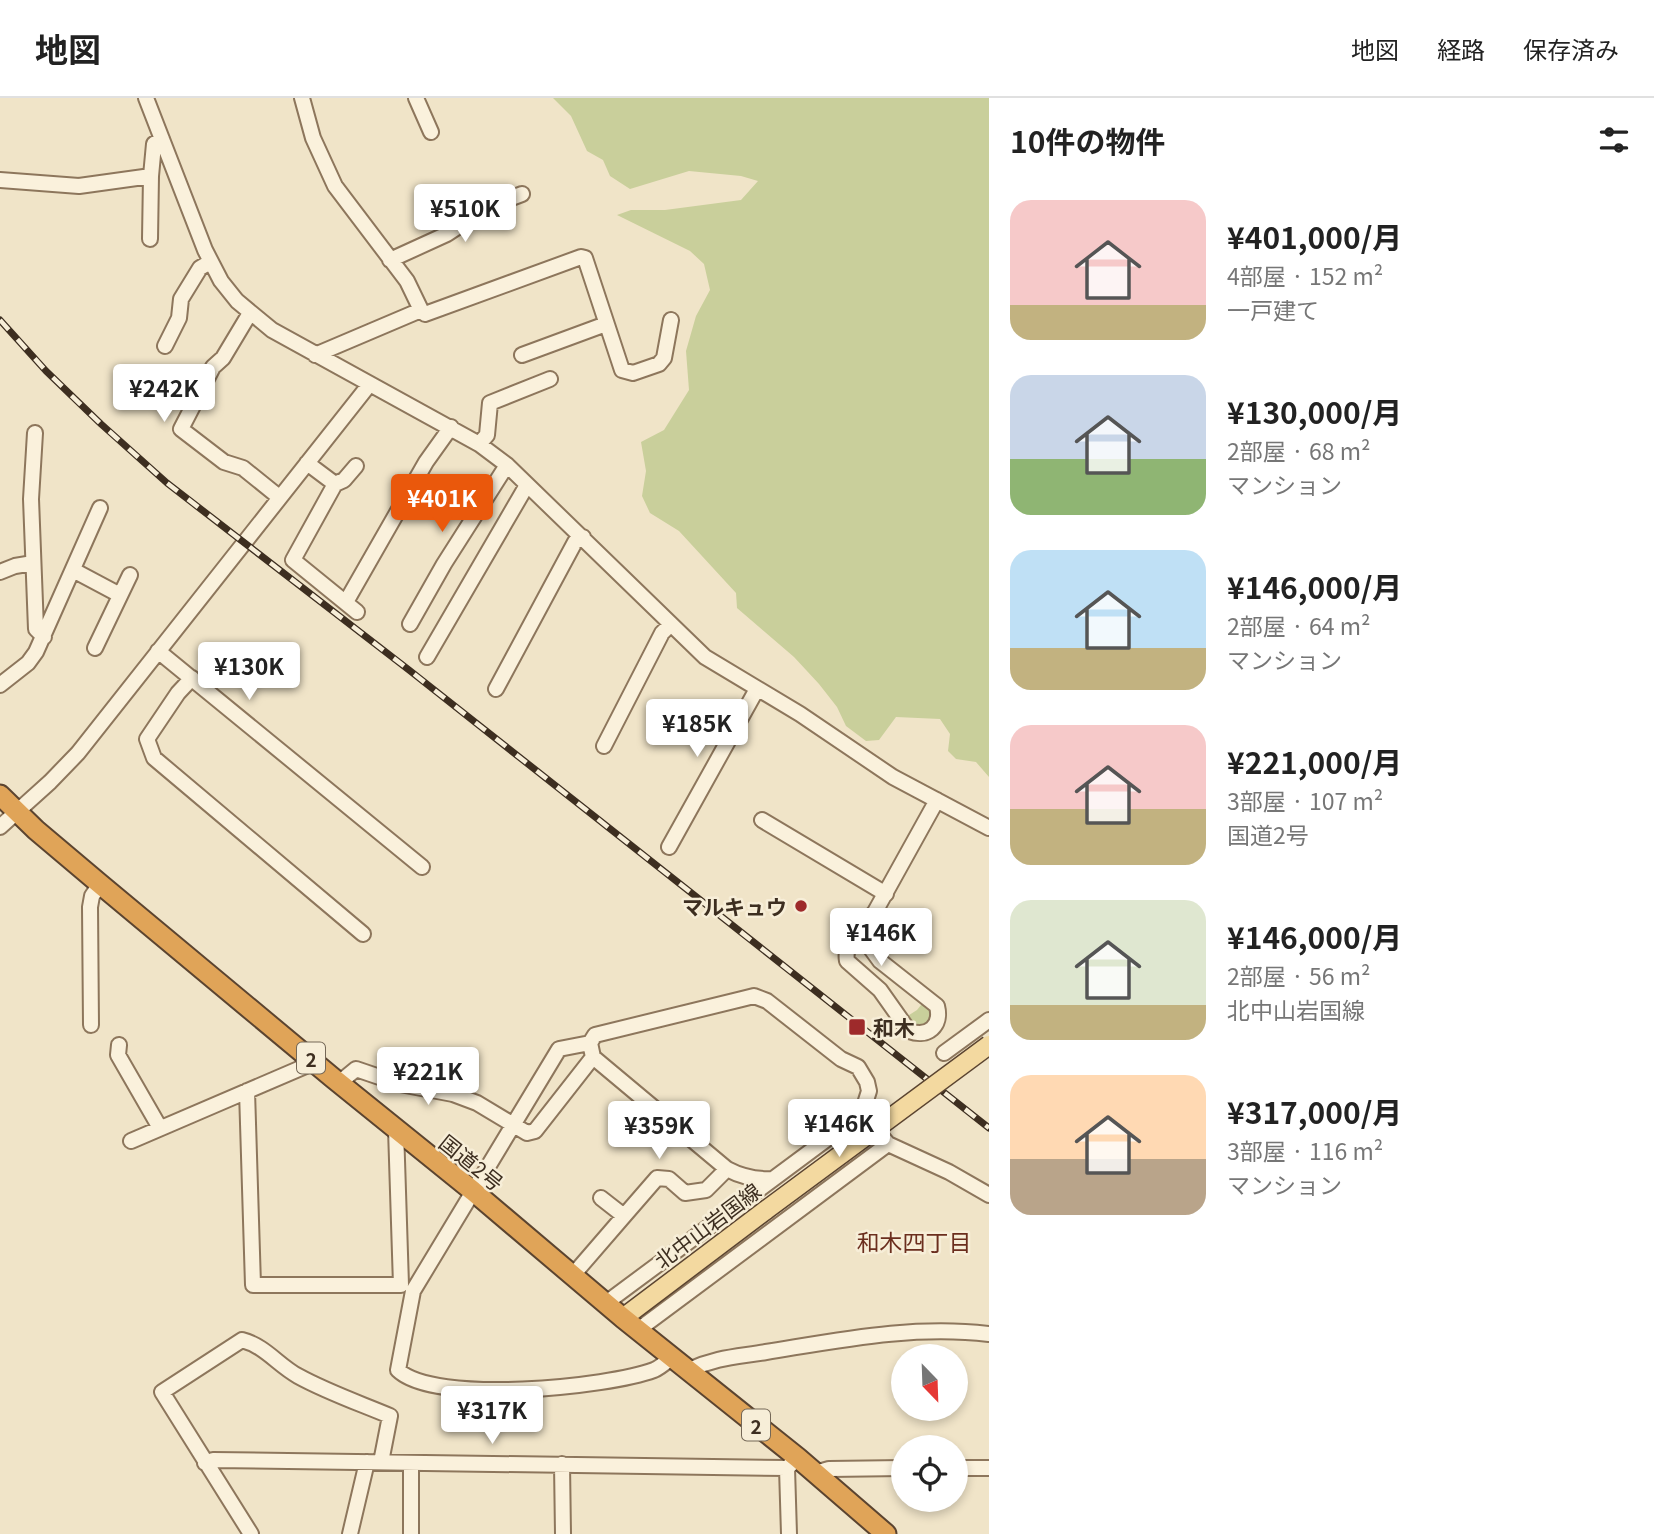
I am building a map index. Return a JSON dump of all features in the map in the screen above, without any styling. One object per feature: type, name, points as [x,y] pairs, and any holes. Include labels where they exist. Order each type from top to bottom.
[{"type":"highway","name":"国道2号","points":[[0,795],[36,830],[100,884],[688,1370],[792,1463],[815,1473],[886,1534]]},
{"type":"main road","name":"北中山岩国線","points":[[631,1324],[765,1210],[989,1045]]},
{"type":"street","points":[[146,98],[211,262],[221,281],[250,313],[272,330],[315,355],[479,444],[508,465],[705,657],[800,714],[893,777],[987,825]]},
{"type":"street","points":[[302,98],[313,138],[335,186],[407,281],[425,314],[581,257],[585,258],[622,370],[633,373],[659,364],[664,358],[671,320]]},
{"type":"street","points":[[416,98],[431,132]]},
{"type":"street","points":[[150,239],[154,144],[162,139]]},
{"type":"street","points":[[0,180],[79,186],[151,176]]},
{"type":"street","points":[[390,260],[447,234],[488,207],[522,194]]},
{"type":"street","points":[[165,346],[179,318],[181,299],[200,268],[211,262]]},
{"type":"street","points":[[315,355],[421,310]]},
{"type":"street","points":[[250,313],[223,358],[213,367],[181,429],[224,462],[243,468],[279,498]]},
{"type":"street","points":[[522,355],[606,324]]},
{"type":"street","points":[[479,444],[487,435],[490,403],[550,379]]},
{"type":"street","points":[[0,827],[78,753],[369,385]]},
{"type":"street","points":[[356,466],[344,480],[335,484],[293,560],[351,607],[426,462],[451,428]]},
{"type":"street","points":[[35,433],[30,499],[36,629],[44,637]]},
{"type":"street","points":[[307,463],[335,484]]},
{"type":"street","points":[[410,624],[444,564],[508,465]]},
{"type":"street","points":[[427,657],[527,485]]},
{"type":"street","points":[[0,685],[28,663],[44,637],[100,508]]},
{"type":"street","points":[[496,689],[575,542],[583,537]]},
{"type":"street","points":[[0,572],[33,563]]},
{"type":"street","points":[[73,570],[120,595]]},
{"type":"street","points":[[94,648],[130,575]]},
{"type":"street","points":[[604,746],[662,633],[670,625]]},
{"type":"street","points":[[158,651],[422,867]]},
{"type":"street","points":[[192,678],[178,693],[147,739],[154,758],[363,934]]},
{"type":"street","points":[[669,847],[757,689]]},
{"type":"street","points":[[877,909],[848,945],[845,953],[847,961],[880,990],[909,1031],[925,1033],[933,1029],[937,1022],[937,1006],[880,961],[869,946],[868,928],[937,800]]},
{"type":"street","points":[[762,820],[886,894]]},
{"type":"street","points":[[91,1025],[90,907],[92,896],[100,884]]},
{"type":"street","points":[[339,1083],[356,1069],[400,1084],[453,1094],[477,1102],[527,1133],[535,1131],[592,1050],[595,1035],[754,996],[766,1001],[841,1059],[858,1067],[869,1091],[862,1114],[606,1303]]},
{"type":"street","points":[[944,1053],[987,1026]]},
{"type":"street","points":[[119,1045],[118,1055],[160,1128]]},
{"type":"street","points":[[672,1357],[651,1371],[555,1388],[497,1391],[425,1383],[403,1375],[398,1370],[413,1291],[559,1049],[592,1050],[727,1169],[759,1180],[773,1179]]},
{"type":"street","points":[[131,1140],[308,1065],[313,1060]]},
{"type":"street","points":[[247,1091],[253,1285],[401,1285],[396,1129]]},
{"type":"street","points":[[862,1114],[888,1144],[949,1172],[989,1195]]},
{"type":"street","points":[[631,1324],[809,1203],[888,1144]]},
{"type":"street","points":[[573,1275],[657,1178],[669,1179],[685,1193],[706,1189],[727,1169]]},
{"type":"street","points":[[601,1198],[624,1216]]},
{"type":"street","points":[[688,1370],[727,1356],[764,1353],[885,1332],[989,1334]]},
{"type":"street","points":[[251,1534],[162,1392],[242,1340],[256,1344],[295,1374],[390,1416],[349,1534]]},
{"type":"street","points":[[205,1463],[213,1460],[562,1464],[792,1463],[789,1534]]},
{"type":"street","points":[[411,1463],[411,1534]]},
{"type":"street","points":[[562,1464],[563,1534]]},
{"type":"street","points":[[815,1473],[829,1469],[891,1468]]},
{"type":"street","points":[[968,1468],[989,1468]]},
{"type":"green space","points":[[553,98],[989,98],[989,777],[976,762],[956,759],[948,751],[950,734],[940,719],[896,717],[879,740],[866,741],[846,726],[837,707],[819,684],[794,657],[737,608],[736,593],[679,531],[650,513],[642,496],[646,471],[641,442],[664,430],[689,390],[686,351],[696,316],[710,290],[704,264],[690,251],[617,215],[631,210],[665,210],[741,200],[758,181],[741,176],[689,171],[630,189],[610,176],[603,160],[587,151],[571,116]]},
{"type":"green space","points":[[925,1000],[931,1020],[921,1027],[914,1027],[906,1017],[917,1010]]},
{"type":"railway","points":[[0,320],[46,371],[167,483],[409,670],[989,1128]]},
{"type":"place","name":"マルキュウ","points":[[801,906]]},
{"type":"place","name":"和木","points":[[857,1027]]},
{"type":"district","name":"和木四丁目","points":[[914,1241]]}]
